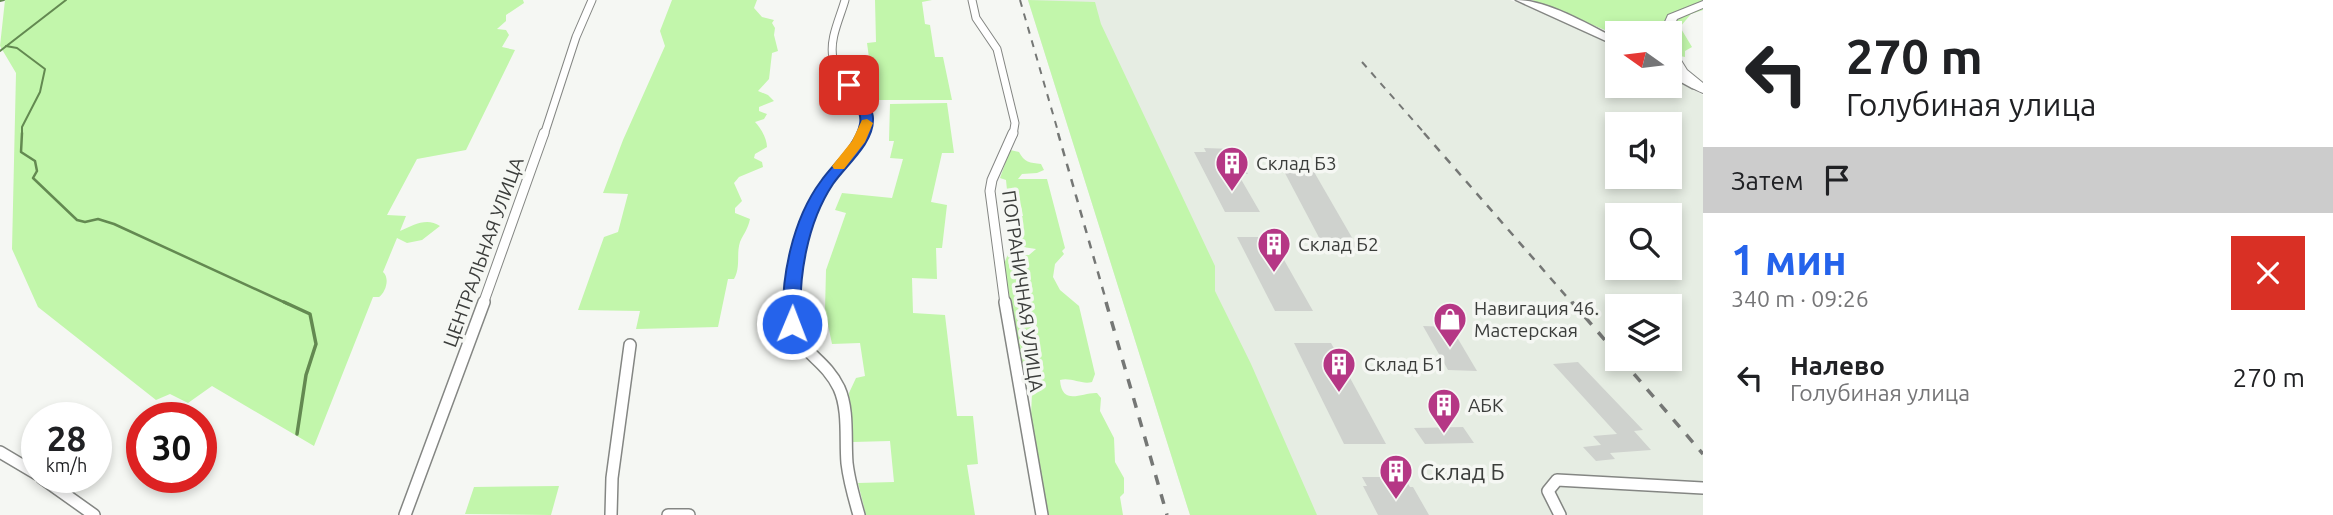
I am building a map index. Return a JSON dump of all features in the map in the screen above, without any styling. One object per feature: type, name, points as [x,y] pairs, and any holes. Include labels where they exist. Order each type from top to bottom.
[{"type":"main road","points":[[1521,0],[1605,37]]},
{"type":"main road","points":[[1670,21],[1672,16],[1703,4]]},
{"type":"main road","points":[[1682,72],[1702,89]]},
{"type":"main road","points":[[1682,78],[1702,89]]},
{"type":"street","name":"ЦЕНТРАЛЬНАЯ УЛИЦА","points":[[405,515],[529,180],[576,37],[592,0]]},
{"type":"street","points":[[845,0],[832,55],[838,70],[860,101],[867,124],[859,142],[825,185],[808,220],[796,264],[791,302],[794,335],[834,379],[841,395],[846,423],[849,476],[859,515]]},
{"type":"street","name":"ПОГРАНИЧНАЯ УЛИЦА","points":[[972,0],[976,18],[997,49],[1015,123],[1014,132],[992,180],[990,191],[998,265],[1042,515]]},
{"type":"street","points":[[611,515],[615,451],[630,345]]},
{"type":"street","points":[[0,452],[21,464]]},
{"type":"street","points":[[1560,515],[1548,491],[1557,480],[1703,488]]},
{"type":"street","points":[[63,493],[94,515]]},
{"type":"street","points":[[668,515],[689,515]]},
{"type":"shaded area","points":[[1028,0],[1510,0],[1566,20],[1605,41],[1605,98],[1682,98],[1682,84],[1703,95],[1703,515],[1190,515]]},
{"type":"green space","points":[[5,0],[523,0],[524,3],[506,15],[506,21],[497,29],[506,30],[509,35],[502,47],[515,50],[466,150],[417,159],[387,215],[406,216],[400,231],[425,222],[440,226],[422,240],[407,243],[397,238],[383,272],[387,281],[385,288],[379,297],[373,297],[314,446],[212,386],[189,402],[170,394],[156,400],[38,307],[12,249],[16,73],[0,46]]},
{"type":"green space","points":[[672,0],[757,0],[754,8],[762,17],[774,20],[772,23],[778,51],[772,53],[769,79],[758,91],[774,101],[759,107],[759,111],[767,114],[764,119],[755,122],[767,144],[754,158],[762,162],[763,167],[739,177],[734,183],[742,201],[735,208],[735,213],[750,219],[740,242],[736,274],[734,279],[728,279],[718,327],[636,329],[640,311],[578,310],[604,237],[618,232],[628,194],[603,193],[623,140],[665,46],[660,31]]},
{"type":"green space","points":[[875,0],[932,0],[922,2],[925,24],[930,25],[935,57],[943,57],[952,100],[865,100],[861,95],[874,94],[867,43],[876,42]]},
{"type":"green space","points":[[1028,0],[1095,2],[1101,24],[1215,266],[1215,291],[1251,364],[1317,515],[1190,515]]},
{"type":"green space","points":[[1532,0],[1703,0],[1703,10],[1691,14],[1682,25],[1682,21],[1605,21],[1605,30]]},
{"type":"green space","points":[[1682,30],[1692,47],[1685,51],[1685,57],[1682,56]]},
{"type":"green space","points":[[947,103],[954,153],[942,153],[931,202],[947,205],[942,248],[936,248],[937,279],[912,278],[913,313],[945,315],[957,416],[973,416],[978,464],[967,465],[975,515],[866,515],[858,483],[894,482],[890,441],[853,442],[849,393],[856,378],[865,376],[860,343],[832,344],[825,310],[826,270],[846,213],[835,210],[842,193],[892,198],[903,159],[890,158],[894,141],[889,141],[890,104]]},
{"type":"green space","points":[[1010,150],[1019,152],[1028,161],[1041,164],[1044,170],[1022,174],[1018,179],[1047,179],[1065,248],[1062,251],[1064,254],[1055,264],[1053,277],[1060,290],[1079,306],[1095,374],[1092,382],[1088,383],[1060,380],[1062,388],[1069,396],[1097,393],[1101,398],[1100,411],[1114,438],[1115,462],[1124,478],[1124,493],[1120,497],[1123,515],[1048,515],[1031,416],[1032,392],[1020,365],[1004,264],[1008,254],[1029,255],[1036,249],[1023,247],[1019,217],[1023,216],[1018,190],[1007,190],[1006,180],[1000,178]]},
{"type":"green space","points":[[559,486],[551,515],[465,514],[474,487]]},
{"type":"building","name":"Склад Б3","points":[[1204,148],[1234,149],[1248,174],[1238,174],[1260,212],[1225,212],[1194,152],[1206,152]]},
{"type":"building","points":[[1277,158],[1306,158],[1358,248],[1324,247]]},
{"type":"building","name":"Склад Б2","points":[[1237,237],[1271,237],[1313,311],[1275,311]]},
{"type":"building","name":"Навигация 46. Мастерская","points":[[1423,326],[1451,327],[1477,371],[1448,370]]},
{"type":"building","name":"Склад Б1","points":[[1294,343],[1331,343],[1386,444],[1344,444]]},
{"type":"building","points":[[1578,362],[1643,430],[1634,431],[1651,450],[1610,453],[1615,459],[1596,461],[1583,447],[1601,445],[1593,436],[1617,434],[1553,364]]},
{"type":"building","name":"АБК","points":[[1463,427],[1474,443],[1425,444],[1414,428]]},
{"type":"building","name":"Склад Б","points":[[1362,477],[1404,477],[1429,515],[1378,515],[1363,486],[1367,486]]},
{"type":"waterway","points":[[0,1],[4,0]]},
{"type":"waterway","points":[[6,46],[66,0]]},
{"type":"waterway","points":[[0,51],[6,46]]},
{"type":"waterway","points":[[6,46],[17,48],[45,69],[40,92],[22,127],[22,133]]},
{"type":"waterway","points":[[22,133],[21,152],[35,161],[37,171],[33,178],[77,220],[85,222],[98,219],[114,224],[288,304]]},
{"type":"waterway","points":[[284,302],[310,314],[316,344],[306,375],[297,434]]},
{"type":"railway","points":[[1020,0],[1059,135]]},
{"type":"railway","points":[[1362,62],[1426,135]]},
{"type":"railway","points":[[1058,133],[1107,304]]},
{"type":"railway","points":[[1424,133],[1573,304]]},
{"type":"railway","points":[[1106,302],[1167,515]]},
{"type":"railway","points":[[1572,302],[1605,340]]},
{"type":"railway","points":[[1631,371],[1703,454]]},
{"type":"slow traffic","points":[[839,166],[859,142],[867,123]]},
{"type":"place","name":"Склад Б3","points":[[1232,193]]},
{"type":"place","name":"Склад Б2","points":[[1274,274]]},
{"type":"place","name":"Навигация 46. Мастерская","points":[[1450,349]]},
{"type":"place","name":"Склад Б1","points":[[1339,394]]},
{"type":"place","name":"АБК","points":[[1444,435]]},
{"type":"place","name":"Склад Б","points":[[1396,501]]},
{"type":"route","points":[[792,324],[791,302],[796,264],[808,220],[825,185],[859,142],[867,124],[866,114],[849,85]]}]
